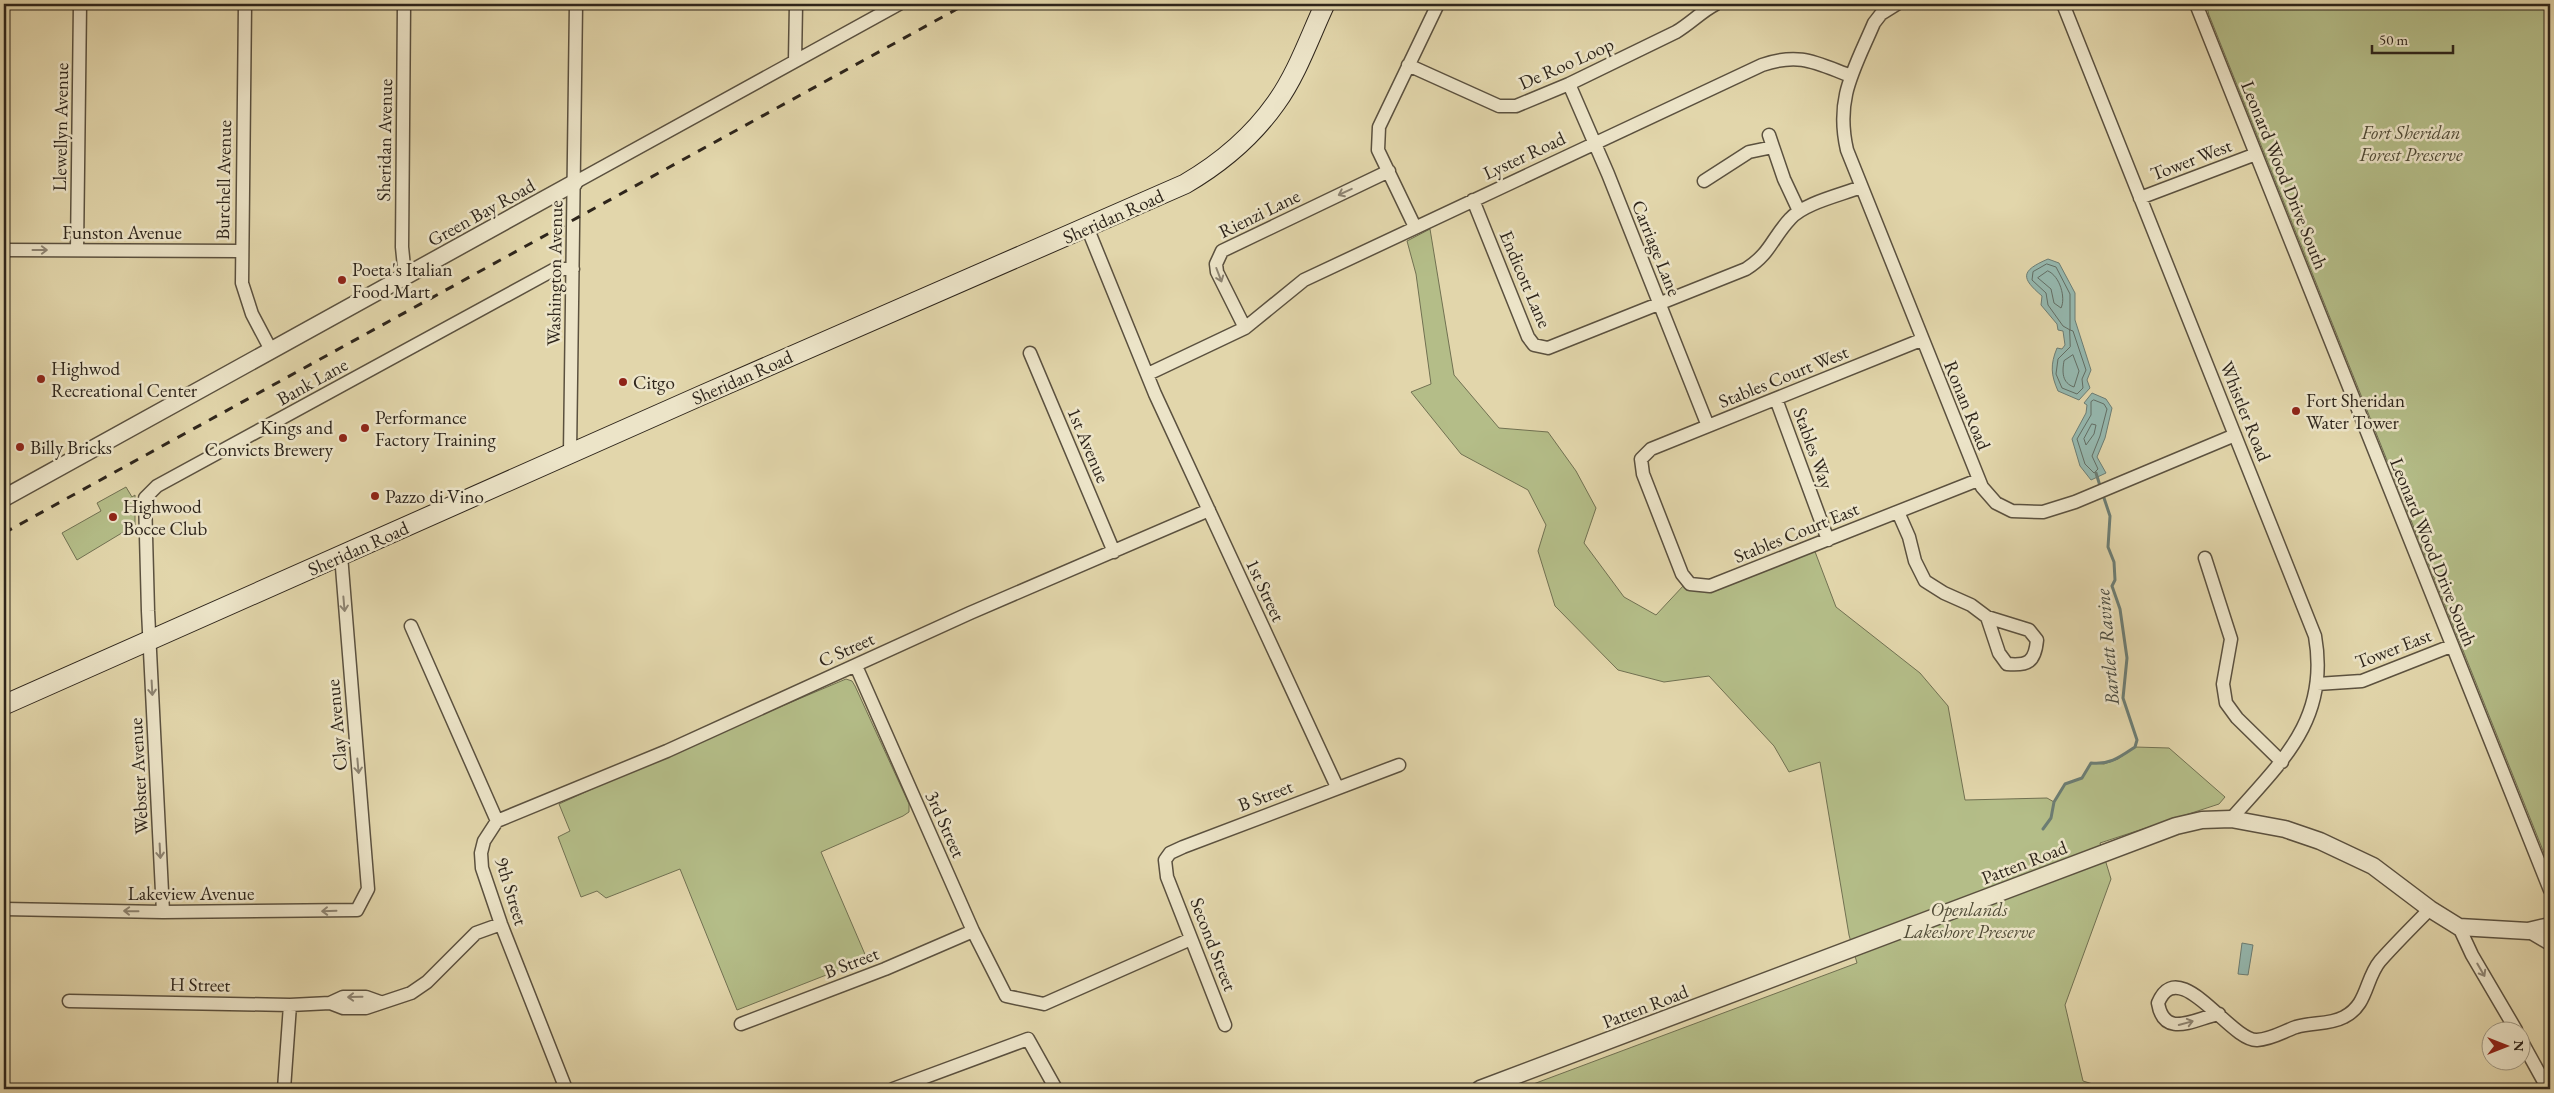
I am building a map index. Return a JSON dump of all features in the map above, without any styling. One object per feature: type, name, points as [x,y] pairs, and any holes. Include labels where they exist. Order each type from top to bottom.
[{"type":"main road","name":"Sheridan Road","points":[[4,705],[1186,184],[1228,156],[1257,127],[1277,103],[1325,4]]},
{"type":"street","name":"Llewellyn Avenue","points":[[77,250],[80,4]]},
{"type":"street","name":"Burchell Avenue","points":[[245,4],[241,251],[244,294],[271,350]]},
{"type":"street","name":"Sheridan Avenue","points":[[404,4],[402,247],[405,277]]},
{"type":"street","name":"Washington Avenue","points":[[570,454],[576,4]]},
{"type":"street","points":[[795,61],[796,4]]},
{"type":"street","name":"Green Bay Road","points":[[4,498],[899,4]]},
{"type":"street","points":[[1415,227],[1378,150],[1379,127],[1438,4]]},
{"type":"street","name":"De Roo Loop","points":[[1408,64],[1499,106],[1526,103],[1676,32],[1692,23],[1703,7],[1716,4]]},
{"type":"street","points":[[1851,76],[1874,23],[1881,14],[1897,4]]},
{"type":"street","name":"Whistler Road","points":[[2063,4],[2316,636],[2318,684],[2306,723],[2295,745],[2282,762],[2231,819]]},
{"type":"street","name":"Leonard Wood Drive South","points":[[2196,4],[2550,890]]},
{"type":"street","name":"Lyster Road","points":[[1148,374],[1245,328],[1304,280],[1594,143],[1777,60],[1803,58],[1851,76]]},
{"type":"street","name":"Ronan Road","points":[[1851,76],[1842,110],[1842,129],[1847,150],[1978,480],[1996,503],[2012,510],[2042,512],[2075,502],[2236,435]]},
{"type":"street","name":"Carriage Lane","points":[[1569,84],[1708,426]]},
{"type":"street","points":[[1704,181],[1749,152],[1771,141],[1784,179],[1799,211]]},
{"type":"street","name":"Tower West","points":[[2140,198],[2256,154]]},
{"type":"street","name":"Rienzi Lane","points":[[1245,328],[1217,272],[1216,264],[1222,251],[1388,172]]},
{"type":"street","points":[[1659,303],[1746,268],[1767,253],[1791,218],[1799,211],[1861,187]]},
{"type":"street","name":"Endicott Lane","points":[[1473,200],[1528,337],[1534,345],[1541,348],[1561,342],[1659,303]]},
{"type":"street","name":"1st Street","points":[[1087,228],[1162,407],[1336,787]]},
{"type":"street","name":"Funston Avenue","points":[[4,250],[241,251]]},
{"type":"street","name":"Bank Lane","points":[[150,640],[145,522],[148,493],[157,486],[557,269],[572,269]]},
{"type":"street","name":"Stables Court West","points":[[1662,521],[1643,474],[1641,459],[1651,449],[1922,340]]},
{"type":"street","name":"1st Avenue","points":[[1030,353],[1114,552]]},
{"type":"street","name":"Stables Way","points":[[1776,399],[1828,540]]},
{"type":"street","name":"Stables Court East","points":[[1662,521],[1682,574],[1690,584],[1710,586],[1978,480]]},
{"type":"street","name":"C Street","points":[[497,821],[667,751],[970,613],[1209,510]]},
{"type":"street","points":[[1898,512],[1909,537],[1915,561],[1925,581],[1944,593],[1971,605],[1987,617]]},
{"type":"street","name":"Clay Avenue","points":[[341,555],[367,892]]},
{"type":"street","points":[[2204,558],[2231,639],[2223,684],[2226,703],[2237,718],[2282,762]]},
{"type":"street","points":[[411,626],[497,821]]},
{"type":"street","name":"Webster Avenue","points":[[150,640],[163,912]]},
{"type":"street","name":"Tower East","points":[[2318,684],[2362,681],[2451,646]]},
{"type":"street","name":"3rd Street","points":[[856,666],[973,932],[1006,996],[1044,1004],[1192,939]]},
{"type":"street","name":"B Street","points":[[1167,878],[1165,860],[1170,853],[1336,787],[1399,765]]},
{"type":"street","name":"Patten Road","points":[[1480,1089],[2183,823],[2231,819],[2285,829],[2320,841],[2374,866],[2430,909],[2459,927],[2528,931],[2550,926]]},
{"type":"street","name":"9th Street","points":[[497,821],[484,841],[481,853],[482,868],[501,924],[566,1089]]},
{"type":"street","name":"Second Street","points":[[1167,878],[1224,1025]]},
{"type":"street","name":"Lakeview Avenue","points":[[4,909],[163,912],[357,910],[367,892]]},
{"type":"street","points":[[2219,1014],[2241,1036],[2254,1040],[2269,1039],[2296,1027],[2328,1023],[2344,1017],[2357,1008],[2365,995],[2378,963],[2430,909]]},
{"type":"street","name":"H Street","points":[[68,1001],[290,1005],[330,1003],[343,997],[360,997],[380,1002],[411,993],[427,982],[476,933],[501,924]]},
{"type":"street","points":[[2459,927],[2472,955],[2510,1020]]},
{"type":"street","points":[[2528,931],[2550,944]]},
{"type":"street","name":"B Street","points":[[741,1024],[973,932]]},
{"type":"street","points":[[284,1089],[290,1005]]},
{"type":"street","points":[[893,1089],[1028,1039],[1056,1089]]},
{"type":"street","points":[[2532,1060],[2548,1089]]},
{"type":"green space","name":"Fort Sheridan Forest Preserve","points":[[2206,4],[2550,4],[2550,868],[2209,15]]},
{"type":"green space","name":"Openlands Lakeshore Preserve","points":[[1430,229],[1454,375],[1499,428],[1548,432],[1576,471],[1596,508],[1584,543],[1624,597],[1656,615],[1684,585],[1690,590],[1709,591],[1814,549],[1836,607],[1920,673],[1948,706],[1965,800],[2047,798],[2054,802],[2065,784],[2082,778],[2091,763],[2104,764],[2118,759],[2135,747],[2169,748],[2225,797],[2219,804],[2100,843],[2111,879],[2065,1005],[2083,1081],[2109,1089],[1520,1089],[1857,963],[1849,935],[1820,762],[1789,772],[1774,746],[1709,676],[1664,682],[1618,670],[1555,606],[1538,551],[1546,525],[1528,490],[1461,454],[1411,392],[1431,384],[1416,274],[1407,241]]},
{"type":"green space","name":"Highwood Bocce Club","points":[[126,487],[132,497],[135,495],[135,525],[77,560],[62,533],[101,511],[97,503]]},
{"type":"green space","points":[[846,679],[852,681],[855,686],[909,804],[909,812],[903,816],[821,852],[867,959],[737,1010],[680,869],[606,898],[597,891],[581,897],[558,837],[570,831],[559,804],[678,750]]},
{"type":"water","points":[[2048,259],[2059,263],[2075,293],[2075,320],[2091,370],[2087,380],[2090,388],[2079,400],[2058,391],[2052,365],[2057,348],[2062,349],[2065,345],[2063,331],[2058,330],[2057,324],[2041,305],[2042,296],[2027,280],[2028,271],[2032,267]]},
{"type":"water","points":[[2092,393],[2106,399],[2112,408],[2105,438],[2097,457],[2106,473],[2091,480],[2080,466],[2072,439],[2086,413],[2087,405],[2084,403]]},
{"type":"water","points":[[2242,943],[2253,945],[2248,975],[2238,974]]},
{"type":"waterway","name":"Bartlett Ravine","points":[[2096,473],[2101,489]]},
{"type":"waterway","name":"Bartlett Ravine","points":[[2043,829],[2051,818],[2054,802],[2065,784],[2082,778],[2091,763],[2104,763],[2124,754],[2135,747],[2137,740],[2123,698],[2127,658],[2120,609],[2112,586],[2115,580],[2114,562],[2108,547],[2110,516],[2103,495]]},
{"type":"railway","points":[[4,533],[966,4]]},
{"type":"place","name":"Poeta's Italian Food Mart","points":[[342,280]]},
{"type":"place","name":"Highwod Recreational Center","points":[[41,379]]},
{"type":"place","name":"Citgo","points":[[623,382]]},
{"type":"place","name":"Fort Sheridan Water Tower","points":[[2296,411]]},
{"type":"place","name":"Performance Factory Training","points":[[365,428]]},
{"type":"place","name":"Kings and Convicts Brewery","points":[[343,438]]},
{"type":"place","name":"Billy Bricks","points":[[20,447]]},
{"type":"place","name":"Pazzo di Vino","points":[[375,496]]},
{"type":"place","name":"Highwood Bocce Club","points":[[113,517]]}]
